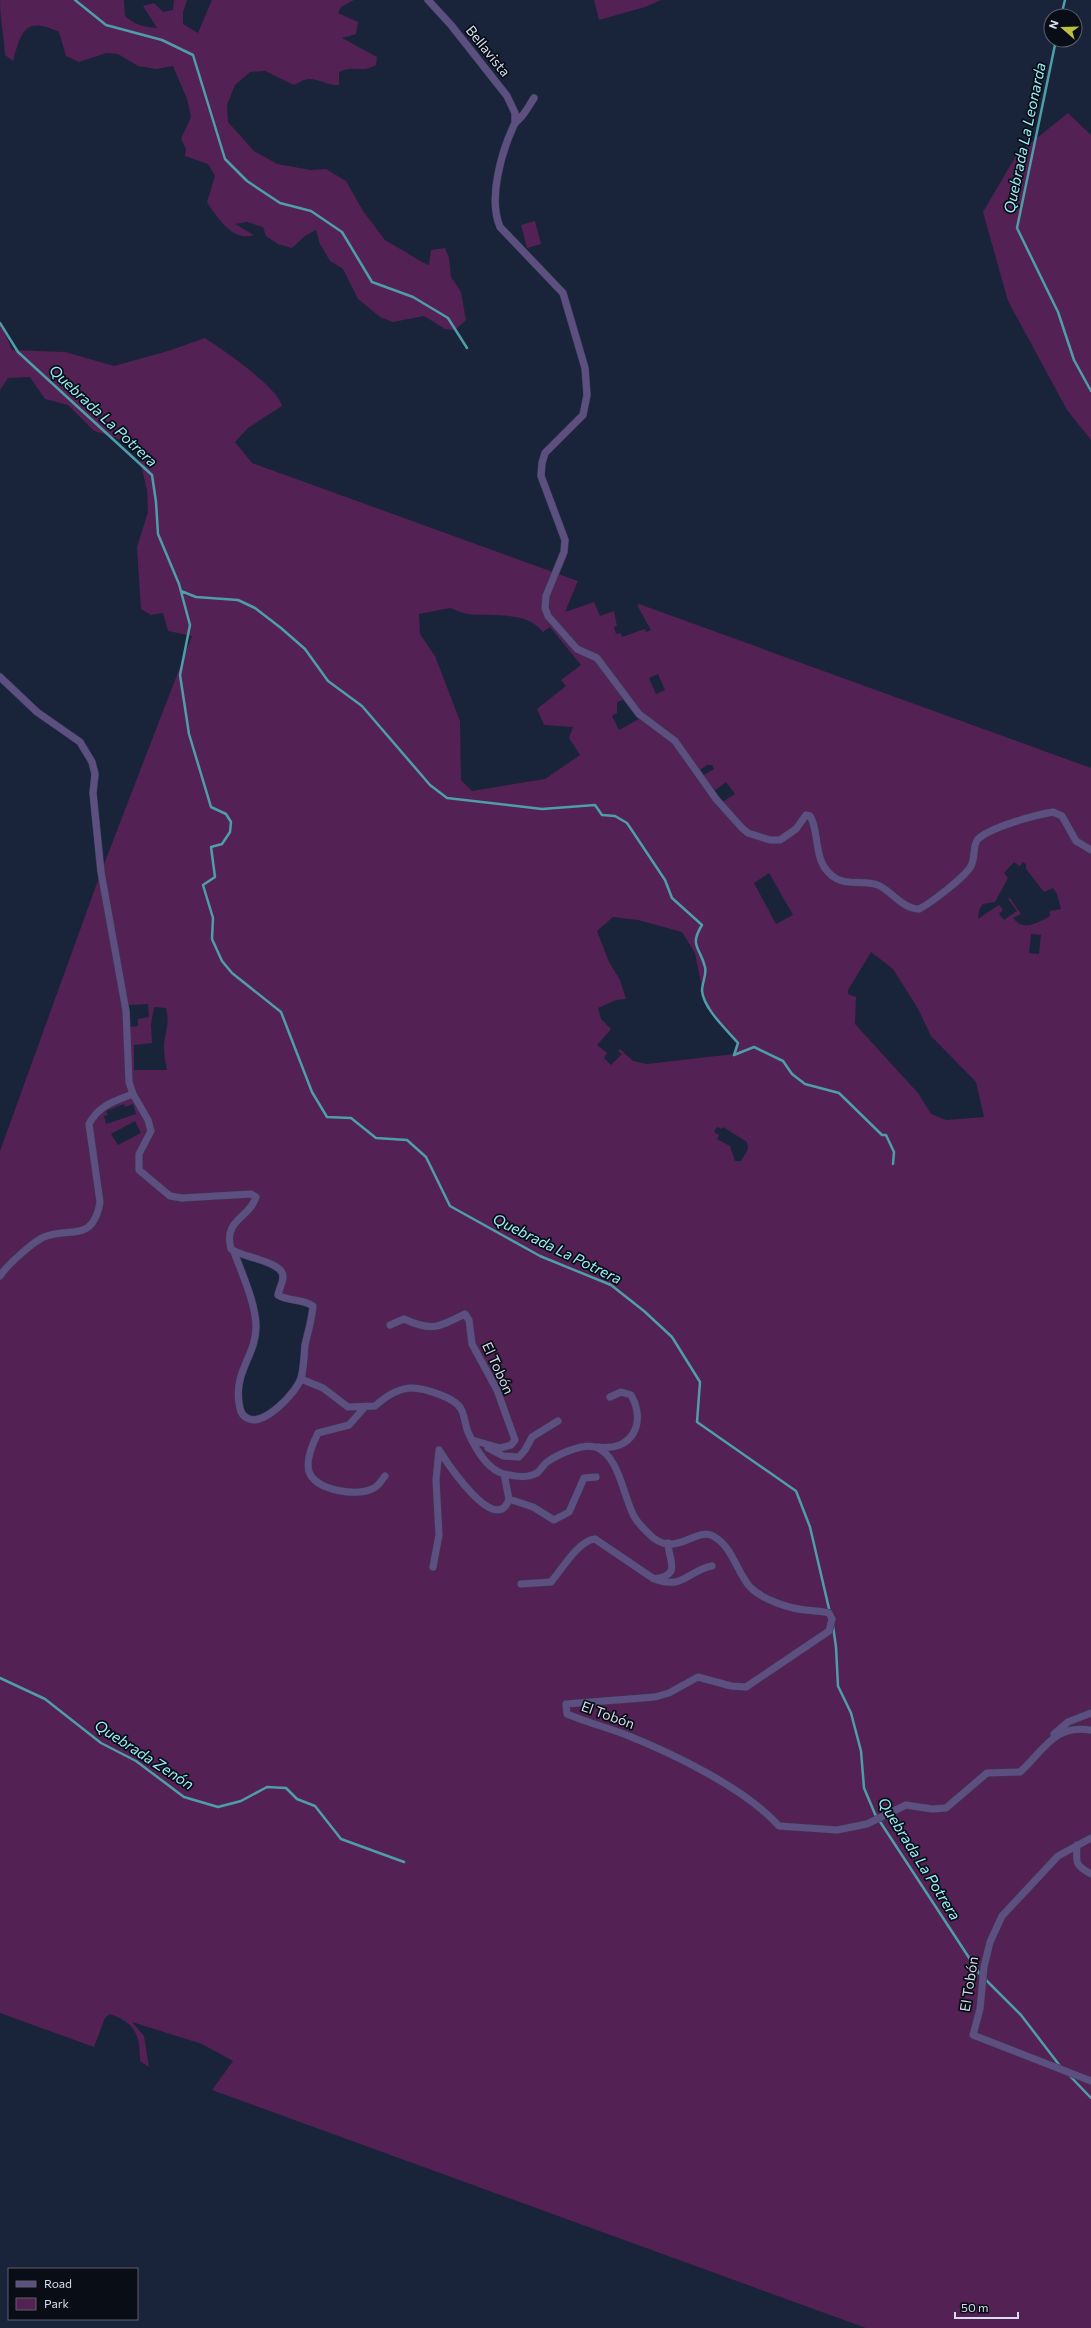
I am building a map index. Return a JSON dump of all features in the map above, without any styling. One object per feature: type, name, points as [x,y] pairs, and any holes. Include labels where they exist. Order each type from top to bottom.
[{"type":"street","name":"Bellavista","points":[[428,0],[451,25],[507,96],[515,113],[515,124]]},
{"type":"street","points":[[534,98],[521,118],[515,124],[496,188],[494,202],[496,217],[500,227],[509,238],[563,293],[585,368],[587,395],[583,415],[545,453],[542,463],[541,476],[565,540],[564,552],[546,596],[548,616],[577,649],[597,658],[633,708],[675,741],[716,799],[742,828],[748,832],[770,840],[780,840],[796,829],[806,815],[810,816],[814,825],[816,849],[825,866],[837,879],[880,886],[903,904],[914,909],[919,909],[958,879],[971,866],[977,840],[987,833],[1053,812],[1062,816],[1076,841],[1091,850]]},
{"type":"street","points":[[0,677],[37,712],[80,742],[92,762],[95,774],[93,793],[102,872],[126,1011],[129,1082],[133,1094],[148,1120],[151,1131],[139,1154],[139,1170],[170,1196],[182,1198],[252,1194],[256,1197],[231,1230],[229,1240],[255,1314],[256,1328],[255,1339],[237,1388],[241,1413],[248,1419],[262,1420],[294,1390],[301,1379],[313,1306],[303,1300],[283,1298],[278,1295],[284,1276],[276,1267],[234,1252]]},
{"type":"street","points":[[0,1276],[13,1261],[36,1241],[45,1236],[80,1232],[91,1224],[98,1215],[100,1202],[89,1124],[94,1115],[102,1106],[133,1094]]},
{"type":"street","name":"El Tobón","points":[[390,1325],[404,1320],[422,1327],[440,1326],[465,1314],[469,1320],[472,1344],[497,1390],[514,1440],[511,1445],[500,1448],[472,1440]]},
{"type":"street","points":[[301,1379],[322,1388],[348,1407],[364,1408],[375,1406],[387,1395],[412,1388],[445,1396],[461,1408],[472,1440],[482,1459],[504,1474],[520,1477],[537,1473],[545,1463],[572,1449],[594,1446],[608,1448],[620,1446],[631,1438],[635,1427],[637,1406],[631,1395],[622,1392],[610,1397]]},
{"type":"street","points":[[364,1408],[349,1425],[318,1433],[312,1444],[308,1468],[310,1475],[332,1489],[346,1492],[373,1489],[385,1476]]},
{"type":"street","points":[[472,1440],[503,1456],[519,1457],[526,1450],[532,1437],[558,1421]]},
{"type":"street","points":[[594,1446],[610,1457],[635,1518],[648,1534],[668,1543],[673,1562],[671,1571],[665,1578],[654,1579]]},
{"type":"street","points":[[433,1567],[439,1535],[436,1480],[439,1450],[462,1483],[482,1504],[495,1510],[503,1508],[509,1500],[504,1474]]},
{"type":"street","points":[[509,1500],[533,1507],[554,1520],[569,1512],[584,1478],[596,1477]]},
{"type":"street","name":"El Tobón","points":[[668,1543],[676,1545],[694,1536],[709,1534],[714,1536],[727,1547],[750,1586],[756,1592],[795,1609],[829,1613],[832,1619],[829,1631],[746,1688],[731,1686],[698,1677],[669,1693],[655,1697],[566,1704],[567,1714],[624,1734],[690,1764],[763,1808],[779,1826],[837,1830],[868,1824],[906,1805],[932,1810],[946,1808],[987,1773],[1020,1772],[1068,1722],[1091,1713]]},
{"type":"street","points":[[521,1584],[551,1582],[580,1546],[589,1539],[595,1539],[654,1579],[673,1583],[693,1575],[702,1568],[712,1566]]},
{"type":"street","name":"El Tobón","points":[[1048,1742],[1059,1734],[1078,1728],[1091,1730]]},
{"type":"street","name":"El Tobón","points":[[1091,1838],[1058,1856],[1002,1916],[990,1942],[985,1960],[980,2009],[973,2035],[1091,2081]]},
{"type":"street","points":[[1077,1845],[1076,1862],[1078,1866],[1091,1874]]},
{"type":"green space","points":[[0,0],[124,0],[125,16],[132,22],[157,28],[143,6],[154,3],[163,12],[173,10],[174,0],[187,0],[183,12],[183,24],[198,33],[212,0],[354,0],[341,7],[338,13],[358,22],[356,34],[342,38],[377,57],[376,65],[366,69],[349,69],[339,72],[339,85],[309,79],[303,80],[294,85],[265,71],[250,72],[235,85],[227,105],[228,122],[254,151],[277,164],[311,170],[326,169],[346,181],[363,211],[385,240],[424,263],[429,265],[431,250],[445,248],[449,258],[451,277],[461,292],[466,320],[455,330],[445,329],[424,316],[393,322],[380,317],[358,299],[343,269],[330,261],[320,244],[316,230],[305,236],[292,248],[278,244],[266,236],[263,227],[247,222],[235,224],[254,235],[246,236],[232,232],[216,215],[207,202],[215,176],[208,164],[185,156],[186,149],[181,139],[191,117],[187,99],[173,66],[156,69],[138,66],[118,54],[106,53],[79,62],[66,56],[59,32],[39,26],[32,26],[23,34],[19,41],[13,61],[5,55]]},
{"type":"green space","points":[[594,0],[661,0],[645,7],[599,20]]},
{"type":"green space","points":[[1068,113],[1091,135],[1091,440],[1067,410],[1008,301],[983,212],[1017,154]]},
{"type":"green space","points":[[535,221],[541,244],[527,248],[521,225]]},
{"type":"green space","points":[[0,321],[12,350],[65,352],[114,366],[168,351],[205,338],[261,379],[278,398],[282,406],[248,428],[235,442],[252,463],[578,581],[565,612],[594,602],[600,616],[614,611],[617,626],[614,627],[616,634],[621,633],[622,637],[645,629],[646,632],[651,630],[637,605],[639,604],[1091,768],[1091,2328],[866,2328],[212,2090],[233,2061],[202,2044],[132,2022],[144,2036],[149,2067],[140,2061],[139,2044],[135,2032],[131,2026],[110,2014],[105,2018],[94,2047],[0,2013],[0,1151],[101,872],[192,636],[168,631],[163,613],[151,615],[141,609],[137,547],[148,512],[147,490],[137,448],[114,437],[94,431],[68,405],[45,399],[30,377],[8,378],[0,390]],"holes":[[[450,608],[468,614],[518,617],[528,620],[543,632],[550,627],[581,665],[561,680],[566,686],[537,709],[544,725],[573,727],[569,738],[580,755],[545,779],[472,791],[461,780],[460,721],[435,656],[420,634],[419,614]],[[658,674],[665,690],[656,694],[649,678]],[[615,684],[647,720],[639,719],[619,730],[612,716],[617,713],[617,702],[623,700]],[[707,765],[712,765],[714,769],[700,777],[697,772]],[[726,782],[735,794],[721,803],[713,792]],[[1014,862],[1020,866],[1023,862],[1026,864],[1026,869],[1044,892],[1053,888],[1057,894],[1061,909],[1050,911],[1050,916],[1031,925],[1022,925],[1013,918],[1021,914],[1010,898],[1008,899],[1017,911],[1004,920],[999,914],[1003,910],[999,905],[978,919],[979,910],[983,904],[995,902],[1008,878],[1004,873]],[[769,873],[793,915],[776,924],[754,883]],[[613,917],[638,920],[682,932],[695,953],[705,1004],[738,1043],[734,1054],[647,1064],[633,1061],[620,1049],[618,1051],[622,1054],[611,1065],[604,1058],[607,1053],[597,1045],[611,1029],[601,1019],[598,1008],[616,1000],[626,999],[620,980],[609,962],[597,931]],[[1031,934],[1041,935],[1039,954],[1029,953]],[[871,952],[893,969],[917,1007],[931,1036],[976,1082],[984,1117],[946,1120],[931,1114],[918,1093],[855,1024],[856,997],[848,994],[848,990]],[[148,1004],[149,1017],[138,1019],[138,1026],[129,1027],[129,1005]],[[154,1007],[166,1008],[167,1023],[164,1048],[167,1070],[134,1070],[134,1045],[152,1043],[151,1024]],[[124,1104],[125,1107],[133,1104],[136,1114],[106,1124],[104,1116],[108,1115],[106,1111]],[[135,1121],[141,1133],[118,1145],[111,1134]],[[717,1127],[722,1129],[723,1127],[747,1142],[748,1149],[741,1161],[735,1161],[730,1146],[717,1139],[719,1135],[714,1132]],[[234,1250],[281,1271],[279,1289],[283,1298],[313,1306],[301,1379],[269,1415],[248,1419],[239,1404],[240,1375],[256,1328]]]},
{"type":"waterway","points":[[75,0],[106,25],[162,40],[193,55],[225,159],[247,181],[280,203],[311,211],[342,232],[372,282],[413,297],[448,318],[467,348]]},
{"type":"waterway","name":"Quebrada La Leonarda","points":[[1063,8],[1065,0]]},
{"type":"waterway","name":"Quebrada La Leonarda","points":[[1054,48],[1017,228],[1058,312],[1074,360],[1091,391]]},
{"type":"waterway","name":"Quebrada La Potrera","points":[[0,323],[18,352],[152,475],[156,502],[158,534],[179,584],[190,625],[180,675],[189,734],[211,807],[226,814],[231,822],[230,832],[222,844],[211,847],[215,877],[203,885],[213,918],[212,939],[222,961],[232,973],[281,1012],[312,1092],[327,1117],[351,1118],[376,1138],[407,1140],[426,1157],[450,1206],[540,1256],[611,1285],[644,1311],[672,1337],[700,1382],[697,1422],[796,1491],[810,1527],[830,1613]]},
{"type":"waterway","points":[[181,591],[196,597],[238,600],[255,608],[281,628],[305,649],[328,681],[362,706],[430,785],[447,798],[542,809],[595,805],[602,815],[615,816],[627,823],[665,880],[672,898],[702,925],[696,938],[697,946],[703,960],[705,970],[702,991],[711,1012],[738,1043],[734,1055],[754,1047],[783,1061],[792,1074],[805,1084],[839,1093],[882,1135],[886,1135],[894,1152],[893,1164]]},
{"type":"waterway","name":"Quebrada La Potrera","points":[[833,1626],[836,1647],[838,1686],[851,1713],[861,1751],[864,1788],[875,1814],[981,1976]]},
{"type":"waterway","name":"Quebrada Zenón","points":[[0,1678],[45,1699],[101,1743],[136,1761],[184,1797],[218,1807],[241,1801],[267,1787],[286,1788],[297,1799],[315,1806],[341,1839],[404,1862]]},
{"type":"waterway","name":"Quebrada La Potrera","points":[[985,1979],[1021,2015],[1060,2066]]},
{"type":"waterway","name":"Quebrada La Potrera","points":[[1069,2075],[1091,2098]]}]
